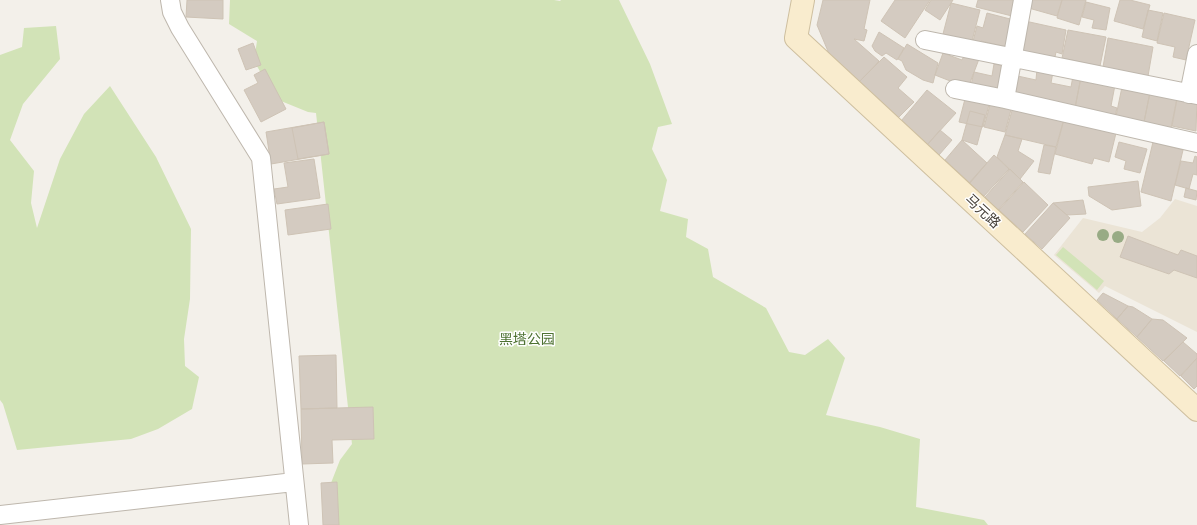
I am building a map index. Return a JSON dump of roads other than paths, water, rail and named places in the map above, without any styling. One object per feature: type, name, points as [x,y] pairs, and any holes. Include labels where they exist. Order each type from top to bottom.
[{"type":"street","points":[[170,0],[172,12],[180,28],[261,158],[299,525]]},
{"type":"street","name":"马元路","points":[[803,0],[796,38],[1197,410]]},
{"type":"street","points":[[1005,99],[1024,0]]},
{"type":"street","points":[[925,40],[1193,95],[1197,54]]},
{"type":"street","points":[[955,89],[1197,142]]},
{"type":"street","points":[[0,515],[294,482]]},
{"type":"park label","name":"黑塔公园","points":[[527,339]]}]
